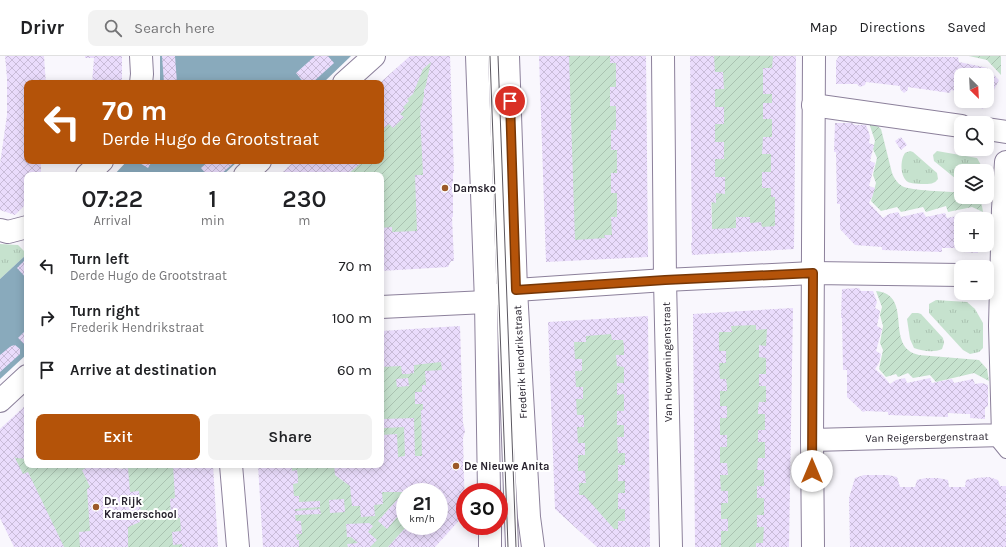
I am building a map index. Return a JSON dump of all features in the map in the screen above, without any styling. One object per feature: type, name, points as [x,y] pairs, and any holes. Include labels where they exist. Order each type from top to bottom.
[{"type":"street","points":[[141,56],[142,74],[141,80]]},
{"type":"street","points":[[347,80],[374,56]]},
{"type":"street","name":"Frederik Hendrikstraat","points":[[477,56],[501,295],[533,547]]},
{"type":"street","name":"Frederik Hendrikstraat","points":[[490,483],[501,295],[508,56]]},
{"type":"street","name":"Van Houweningenstraat","points":[[663,56],[665,280],[671,547]]},
{"type":"street","points":[[813,547],[812,440],[814,56]]},
{"type":"street","points":[[813,105],[954,125]]},
{"type":"street","points":[[994,130],[1006,132]]},
{"type":"street","name":"Van Reigersbergenstraat","points":[[812,440],[976,435],[999,444],[1003,435],[1000,326],[995,275],[1003,209],[1006,162]]},
{"type":"street","points":[[90,172],[99,164]]},
{"type":"street","points":[[248,172],[257,164]]},
{"type":"street","points":[[0,230],[8,232],[24,228]]},
{"type":"street","points":[[384,307],[665,280],[813,273],[954,275]]},
{"type":"street","points":[[0,401],[24,379]]},
{"type":"street","points":[[231,468],[238,547]]},
{"type":"street","points":[[490,535],[490,547]]},
{"type":"lane","name":"Frederik Hendrikstraat","points":[[494,56],[501,295],[512,547]]},
{"type":"green space","points":[[435,56],[430,244],[384,247],[384,172],[326,172],[333,164],[384,164],[384,107]]},
{"type":"green space","points":[[561,56],[621,56],[620,238],[567,242]]},
{"type":"green space","points":[[709,56],[780,56],[776,230],[712,235]]},
{"type":"green space","points":[[969,56],[1001,56],[1001,75],[987,60]]},
{"type":"green space","points":[[869,123],[875,124],[881,129],[892,173],[900,185],[913,189],[954,192],[954,204],[981,204],[983,212],[972,207],[948,212],[946,206],[926,212],[923,207],[901,212],[897,207],[881,211],[871,201],[876,183],[873,175],[877,158],[873,149],[875,141]]},
{"type":"green space","points":[[910,151],[937,173],[938,179],[935,182],[931,184],[916,184],[905,180],[902,172],[902,160],[905,153]]},
{"type":"green space","points":[[937,151],[954,154],[954,156],[977,158],[980,164],[954,164],[954,177],[934,161],[933,155]]},
{"type":"green space","points":[[0,244],[18,245],[24,251],[24,257],[0,279]]},
{"type":"green space","points":[[876,291],[888,295],[894,302],[900,332],[903,342],[908,350],[919,355],[979,360],[987,369],[989,381],[974,373],[936,382],[930,375],[913,378],[908,373],[898,377],[896,374],[886,377],[879,369],[883,350],[880,343],[883,326],[880,315],[882,307]]},
{"type":"green space","points":[[936,300],[967,302],[975,309],[983,323],[983,348],[979,352],[970,354],[963,350],[929,313],[929,304]]},
{"type":"green space","points":[[912,313],[921,314],[943,338],[944,343],[942,349],[928,351],[914,348],[910,339],[907,319]]},
{"type":"green space","points":[[717,322],[777,323],[767,547],[720,547]]},
{"type":"green space","points":[[630,328],[634,547],[573,503],[568,329]]},
{"type":"green space","points":[[442,353],[449,503],[448,483],[396,483],[396,535],[423,535],[413,547],[287,547],[282,468],[384,468],[384,355]]},
{"type":"green space","points":[[24,441],[24,468],[94,468],[93,537],[82,547],[61,547],[7,455]]},
{"type":"green space","points":[[123,468],[181,468],[189,547],[126,547],[125,473]]},
{"type":"water","points":[[160,56],[351,56],[326,80],[160,80]]},
{"type":"water","points":[[124,164],[235,164],[226,172],[117,172]]},
{"type":"water","points":[[24,257],[24,357],[0,379],[0,279]]},
{"type":"building","points":[[5,56],[44,56],[46,80],[24,80],[24,164],[41,164],[41,172],[24,172],[24,206],[15,215],[0,210],[0,164],[7,115],[7,78]]},
{"type":"building","points":[[85,56],[122,56],[122,80],[92,80],[94,58],[85,58]]},
{"type":"building","points":[[162,56],[175,56],[177,80],[164,80]]},
{"type":"building","points":[[315,56],[328,56],[334,63],[315,80],[302,80],[296,73]]},
{"type":"building","points":[[410,56],[450,56],[454,173],[452,217],[454,261],[451,261],[448,267],[384,271],[384,228],[392,227],[392,232],[417,231],[415,175],[423,175],[420,114],[424,89],[431,62],[423,69],[413,94],[407,99],[409,101],[403,107],[405,109],[400,114],[404,117],[393,128],[389,124],[384,128],[383,80]]},
{"type":"building","points":[[539,56],[569,56],[575,240],[605,238],[604,235],[612,235],[611,217],[617,217],[617,193],[611,193],[611,173],[617,173],[617,150],[611,150],[611,130],[616,130],[616,106],[610,106],[610,87],[616,87],[616,63],[610,63],[610,56],[646,56],[648,257],[546,262]]},
{"type":"building","points":[[690,56],[714,56],[715,72],[723,72],[724,89],[715,89],[715,107],[724,107],[724,124],[715,124],[715,142],[724,142],[724,159],[715,159],[715,177],[725,177],[725,194],[716,193],[716,203],[711,202],[712,229],[736,228],[736,217],[750,217],[750,223],[761,222],[762,227],[775,226],[775,197],[771,197],[771,188],[762,188],[762,172],[771,172],[771,154],[762,154],[763,137],[772,137],[772,119],[763,119],[763,103],[772,103],[772,94],[763,94],[763,68],[772,68],[773,56],[796,56],[794,249],[692,255]]},
{"type":"building","points":[[839,56],[958,57],[959,62],[988,68],[954,68],[954,91],[951,90],[950,93],[908,87],[908,90],[904,93],[900,89],[900,86],[866,82],[865,85],[860,87],[857,84],[836,84],[836,61]]},
{"type":"building","points":[[994,75],[999,80],[994,90]]},
{"type":"building","points":[[835,123],[866,125],[870,136],[869,143],[874,145],[870,161],[875,163],[869,186],[875,188],[869,203],[883,218],[889,214],[898,212],[901,217],[923,212],[926,217],[945,213],[947,218],[954,217],[954,248],[942,248],[942,252],[882,250],[882,247],[855,245],[840,229],[840,204],[837,204],[836,152],[834,152]]},
{"type":"building","points":[[901,137],[907,145],[901,150],[895,141]]},
{"type":"building","points":[[141,164],[150,164],[148,168]]},
{"type":"building","points":[[206,164],[233,164],[223,172],[204,172],[201,168]]},
{"type":"building","points":[[291,164],[360,164],[350,172],[283,172]]},
{"type":"building","points":[[24,261],[24,276],[17,268]]},
{"type":"building","points":[[859,288],[861,291],[873,291],[877,302],[875,308],[880,311],[877,326],[882,329],[876,351],[881,354],[879,363],[875,369],[890,384],[896,380],[905,378],[907,383],[930,378],[932,383],[952,379],[954,383],[973,379],[975,384],[982,383],[988,385],[988,406],[985,408],[985,419],[970,418],[970,414],[948,413],[948,417],[888,415],[888,412],[863,412],[847,397],[847,370],[843,370],[841,318],[842,289]]},
{"type":"building","points":[[793,308],[789,547],[756,547],[756,543],[763,543],[764,527],[757,527],[757,515],[764,515],[764,498],[757,498],[757,486],[764,486],[764,470],[757,470],[758,458],[765,458],[765,442],[758,442],[758,430],[765,430],[765,414],[758,414],[758,408],[759,402],[766,402],[766,386],[759,386],[759,374],[766,374],[766,358],[759,357],[759,345],[766,346],[767,329],[756,330],[756,325],[731,326],[732,332],[719,332],[719,351],[726,351],[726,363],[719,363],[720,379],[726,379],[727,385],[727,391],[720,391],[720,406],[727,406],[727,418],[720,418],[720,435],[727,435],[727,447],[720,447],[720,463],[727,463],[728,475],[720,475],[721,491],[728,491],[728,503],[721,503],[721,519],[728,519],[728,531],[721,531],[721,547],[695,547],[693,314]]},
{"type":"building","points":[[648,316],[650,547],[597,547],[555,509],[548,322]],"holes":[[[611,334],[612,340],[623,340],[624,347],[624,355],[616,355],[617,366],[624,367],[624,383],[617,383],[617,395],[624,394],[624,411],[617,411],[617,425],[624,425],[624,437],[617,437],[618,453],[625,453],[625,465],[618,465],[618,481],[625,481],[625,493],[618,493],[618,509],[625,509],[625,521],[618,521],[618,529],[614,529],[584,495],[579,495],[579,483],[586,483],[585,471],[578,471],[578,455],[585,455],[585,443],[578,443],[577,427],[584,427],[584,415],[577,415],[576,399],[583,399],[583,387],[576,387],[575,371],[582,371],[582,359],[575,359],[574,342],[586,342],[586,336]]]},
{"type":"building","points":[[460,326],[463,423],[465,431],[463,438],[464,483],[456,483],[456,524],[448,533],[448,483],[396,483],[396,492],[382,492],[383,504],[374,505],[375,516],[361,517],[360,506],[352,506],[350,486],[335,475],[334,468],[384,468],[384,435],[397,434],[398,457],[405,456],[404,427],[384,428],[384,419],[414,418],[415,456],[422,456],[421,410],[423,410],[423,404],[415,404],[415,392],[422,392],[422,385],[426,385],[425,371],[442,370],[441,362],[414,365],[414,373],[408,374],[402,374],[401,366],[384,367],[384,331]]},
{"type":"building","points":[[24,332],[24,344],[18,338]]},
{"type":"building","points":[[15,345],[20,349],[20,354],[0,372],[0,355],[11,346]]},
{"type":"building","points":[[408,378],[409,386],[397,387],[396,379]]},
{"type":"building","points":[[24,407],[24,459],[16,458],[14,456],[23,474],[28,472],[64,547],[14,547],[0,518],[0,429]]},
{"type":"building","points":[[86,468],[128,468],[130,492],[139,491],[141,515],[139,515],[140,522],[128,527],[128,547],[80,547],[79,532],[90,531],[87,489],[90,487],[82,470]]},
{"type":"building","points":[[173,468],[213,468],[218,547],[182,547],[182,544],[173,545],[172,532],[181,531],[180,518],[171,518],[170,499],[175,498]]},
{"type":"building","points":[[258,468],[292,468],[292,471],[297,470],[298,483],[293,484],[294,496],[299,496],[299,502],[320,501],[320,507],[295,509],[295,511],[320,509],[321,514],[295,515],[296,521],[301,521],[302,534],[296,534],[297,540],[299,540],[299,547],[263,547]]},
{"type":"building","points":[[864,475],[888,475],[897,477],[900,487],[915,487],[917,480],[926,478],[948,480],[949,487],[965,487],[966,480],[976,478],[989,477],[998,480],[1000,486],[1006,486],[1006,547],[850,547],[849,498],[855,478]]},
{"type":"building","points":[[344,499],[345,512],[330,513],[329,500]]},
{"type":"building","points":[[396,501],[396,518],[387,529],[378,521]]},
{"type":"building","points":[[369,523],[373,526],[368,532],[377,540],[370,547],[348,547],[347,544],[358,543],[351,537],[347,537],[346,524]]},
{"type":"building","points":[[399,535],[446,535],[435,547],[388,547]]},
{"type":"tram line","points":[[490,56],[508,547]]},
{"type":"tram line","points":[[498,56],[516,547]]},
{"type":"place","name":"Damsko","points":[[445,188]]},
{"type":"place","name":"De Nieuwe Anita","points":[[456,466]]},
{"type":"place","name":"Dr. Rijk Kramerschool","points":[[96,507]]},
{"type":"route","points":[[510,101],[516,290],[665,280],[813,273],[812,471]]}]
